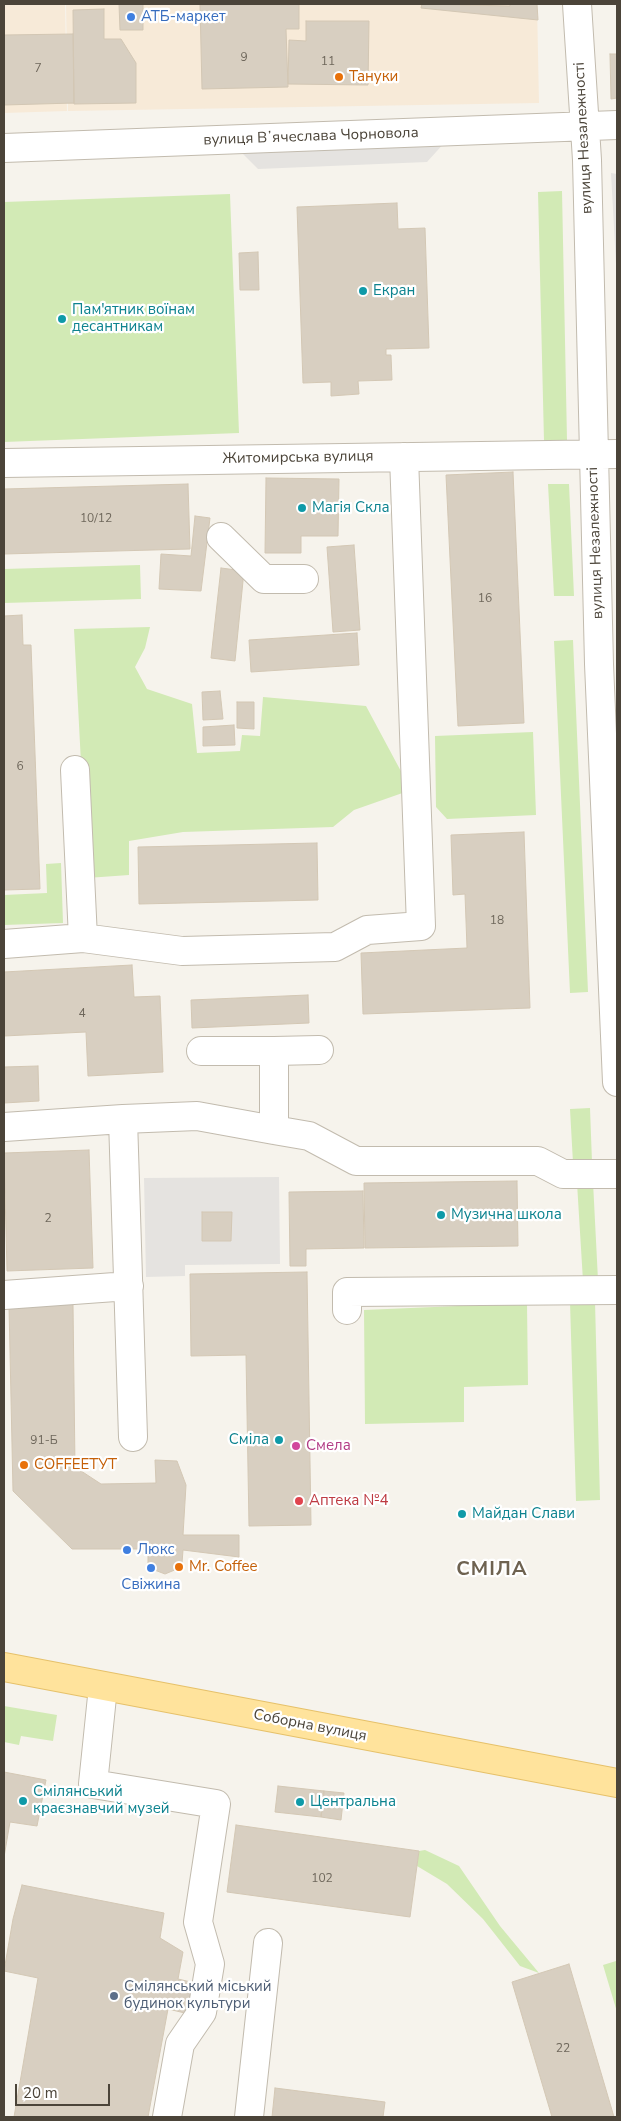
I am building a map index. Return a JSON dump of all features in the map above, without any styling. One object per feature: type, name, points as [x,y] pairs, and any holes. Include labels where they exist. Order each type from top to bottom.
[{"type":"main road","name":"Соборна вулиця","points":[[4,1668],[617,1783]]},
{"type":"street","name":"вулиця Незалежності","points":[[577,4],[605,454],[617,1082]]},
{"type":"street","name":"вулиця Вʼячеслава Чорновола","points":[[4,148],[617,125]]},
{"type":"street","name":"Житомирська вулиця","points":[[4,463],[605,454]]},
{"type":"street","points":[[4,944],[82,938],[182,951],[335,948],[366,930],[421,926],[404,457]]},
{"type":"street","points":[[221,537],[264,579],[304,578]]},
{"type":"street","points":[[75,770],[82,938]]},
{"type":"street","points":[[200,1051],[319,1050]]},
{"type":"street","points":[[274,1051],[274,1130]]},
{"type":"street","points":[[4,1127],[197,1116],[309,1136],[356,1162],[538,1161],[564,1174],[617,1174]]},
{"type":"street","points":[[123,1119],[133,1437]]},
{"type":"street","points":[[4,1295],[129,1286]]},
{"type":"street","points":[[347,1310],[347,1292],[617,1290]]},
{"type":"street","points":[[104,1687],[93,1784],[216,1804],[198,1922],[210,1964],[202,2012],[180,2044],[167,2117]]},
{"type":"street","points":[[249,2117],[268,1943]]},
{"type":"shaded area","points":[[4,4],[65,4],[67,111],[4,113]]},
{"type":"shaded area","points":[[66,4],[537,4],[539,103],[68,111]]},
{"type":"shaded area","points":[[446,141],[427,162],[258,169],[240,151]]},
{"type":"shaded area","points":[[611,173],[617,174],[616,264]]},
{"type":"shaded area","points":[[279,1177],[280,1264],[185,1265],[185,1276],[146,1277],[144,1178]]},
{"type":"green space","points":[[562,191],[567,440],[544,441],[538,192]]},
{"type":"green space","points":[[230,194],[239,433],[4,442],[4,202]]},
{"type":"green space","points":[[548,484],[569,484],[574,596],[554,596]]},
{"type":"green space","points":[[140,565],[141,599],[4,603],[4,569]]},
{"type":"green space","points":[[150,627],[145,648],[135,667],[147,689],[192,704],[197,753],[240,751],[242,735],[260,736],[263,697],[366,706],[411,790],[354,810],[333,827],[183,832],[129,841],[129,875],[87,878],[74,629]]},
{"type":"green space","points":[[573,640],[588,992],[570,993],[554,641]]},
{"type":"green space","points":[[533,732],[536,815],[447,819],[436,807],[435,736]]},
{"type":"green space","points":[[61,863],[63,923],[4,925],[4,895],[47,893],[46,864]]},
{"type":"green space","points":[[590,1108],[592,1162],[573,1163],[570,1109]]},
{"type":"green space","points":[[593,1182],[598,1280],[583,1281],[577,1183]]},
{"type":"green space","points":[[595,1301],[600,1500],[576,1501],[570,1302]]},
{"type":"green space","points":[[527,1303],[528,1385],[464,1387],[464,1422],[365,1424],[364,1310]]},
{"type":"green space","points":[[4,1706],[57,1715],[53,1741],[21,1736],[19,1745],[4,1742]]},
{"type":"green space","points":[[425,1850],[459,1866],[500,1926],[539,1973],[520,1966],[483,1919],[447,1884],[417,1866],[419,1851]]},
{"type":"green space","points":[[616,1961],[617,1965],[617,2012],[603,1965]]},
{"type":"building","name":"АТБ-маркет","points":[[119,4],[143,4],[143,30],[120,30]]},
{"type":"building","points":[[299,4],[299,29],[286,29],[288,87],[202,89],[200,5]]},
{"type":"building","points":[[422,4],[510,6],[510,4],[537,4],[538,20],[421,8]]},
{"type":"building","points":[[104,9],[104,39],[121,39],[136,63],[136,103],[74,104],[73,10]]},
{"type":"building","points":[[306,21],[369,21],[368,85],[288,84],[289,40],[306,41]]},
{"type":"building","points":[[73,34],[74,103],[4,105],[4,35]]},
{"type":"building","points":[[610,54],[617,54],[617,98],[611,99]]},
{"type":"building","name":"Екран","points":[[397,203],[398,229],[425,228],[429,348],[386,349],[386,355],[391,355],[392,380],[358,381],[359,394],[331,396],[331,382],[303,383],[297,207]]},
{"type":"building","points":[[258,252],[259,290],[240,290],[239,253]]},
{"type":"building","points":[[513,472],[524,723],[458,726],[446,475]]},
{"type":"building","name":"Магія Скла","points":[[266,478],[339,479],[338,536],[301,536],[301,553],[265,553]]},
{"type":"building","points":[[188,484],[190,549],[4,554],[4,489]]},
{"type":"building","points":[[195,516],[210,518],[201,591],[159,589],[161,554],[191,556]]},
{"type":"building","points":[[354,545],[360,630],[333,632],[327,547]]},
{"type":"building","points":[[221,568],[244,571],[235,661],[211,658]]},
{"type":"building","points":[[22,615],[23,645],[31,645],[40,889],[4,890],[4,616]]},
{"type":"building","points":[[357,633],[359,665],[251,672],[249,640]]},
{"type":"building","points":[[220,691],[223,719],[203,720],[202,692]]},
{"type":"building","points":[[237,702],[254,702],[254,729],[237,728]]},
{"type":"building","points":[[234,725],[235,745],[203,746],[203,727]]},
{"type":"building","points":[[524,832],[530,1008],[363,1014],[361,953],[467,948],[465,894],[453,895],[451,835]]},
{"type":"building","points":[[317,843],[318,900],[139,904],[138,847]]},
{"type":"building","points":[[132,965],[134,997],[160,996],[163,1072],[88,1076],[86,1032],[4,1036],[4,972]]},
{"type":"building","points":[[308,995],[309,1023],[192,1028],[191,1000]]},
{"type":"building","points":[[38,1066],[39,1101],[4,1103],[4,1067]]},
{"type":"building","points":[[89,1150],[93,1268],[7,1271],[4,1153]]},
{"type":"building","name":"Музична школа","points":[[517,1181],[518,1246],[365,1248],[364,1183]]},
{"type":"building","points":[[363,1191],[364,1248],[306,1249],[306,1266],[290,1266],[289,1192]]},
{"type":"building","points":[[202,1212],[232,1212],[231,1241],[202,1241]]},
{"type":"building","name":"Сміла","points":[[307,1272],[311,1525],[249,1526],[246,1355],[191,1356],[190,1274]]},
{"type":"building","points":[[73,1304],[75,1467],[101,1484],[156,1483],[155,1460],[177,1461],[186,1485],[183,1535],[239,1535],[239,1557],[183,1550],[182,1563],[177,1569],[165,1574],[152,1569],[148,1563],[148,1549],[72,1549],[13,1491],[9,1306]]},
{"type":"building","name":"Смілянський краєзнавчий музей","points":[[4,1772],[46,1780],[37,1826],[10,1822],[4,1857]]},
{"type":"building","name":"Центральна","points":[[278,1786],[324,1791],[321,1817],[275,1812]]},
{"type":"building","points":[[324,1791],[344,1793],[341,1820],[321,1817]]},
{"type":"building","points":[[236,1825],[419,1851],[410,1917],[227,1892]]},
{"type":"building","name":"Смілянський міський будинок культури","points":[[22,1885],[164,1913],[160,1938],[183,1952],[178,1979],[195,1983],[189,2014],[168,2009],[148,2117],[14,2117],[38,1978],[4,1971],[13,1919]]},
{"type":"building","points":[[569,1964],[614,2117],[552,2117],[512,1982]]},
{"type":"building","points":[[275,2088],[385,2102],[383,2117],[272,2117]]},
{"type":"place","name":"АТБ-маркет","points":[[131,17]]},
{"type":"place","name":"Тануки","points":[[339,77]]},
{"type":"place","name":"Екран","points":[[363,291]]},
{"type":"place","name":"Пам'ятник воїнам десантникам","points":[[62,319]]},
{"type":"place","name":"Магія Скла","points":[[302,508]]},
{"type":"place","name":"Музична школа","points":[[441,1215]]},
{"type":"place","name":"Сміла","points":[[279,1440]]},
{"type":"place","name":"Смела","points":[[296,1446]]},
{"type":"place","name":"COFFEEТУТ","points":[[24,1465]]},
{"type":"place","name":"Аптека №4","points":[[299,1501]]},
{"type":"place","name":"Майдан Слави","points":[[462,1514]]},
{"type":"place","name":"Люкс","points":[[127,1550]]},
{"type":"place","name":"Mr. Coffee","points":[[179,1567]]},
{"type":"place","name":"Свіжина","points":[[151,1568]]},
{"type":"place","name":"Смілянський краєзнавчий музей","points":[[23,1801]]},
{"type":"place","name":"Центральна","points":[[300,1802]]},
{"type":"place","name":"Смілянський міський будинок культури","points":[[114,1996]]},
{"type":"district","name":"СМІЛА","points":[[492,1570]]}]
